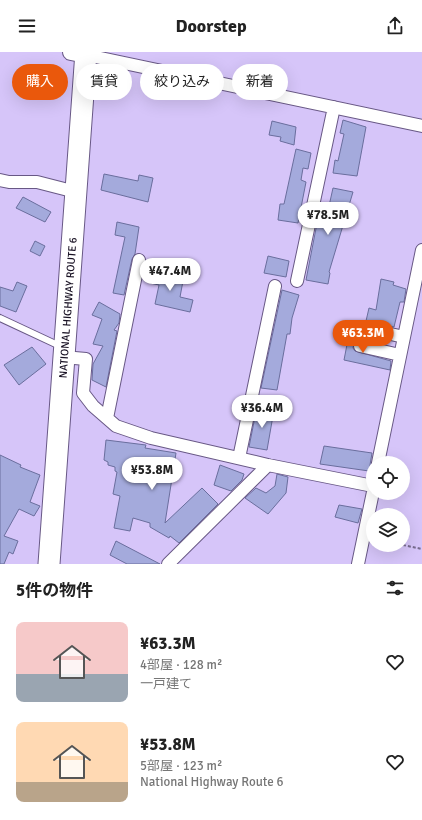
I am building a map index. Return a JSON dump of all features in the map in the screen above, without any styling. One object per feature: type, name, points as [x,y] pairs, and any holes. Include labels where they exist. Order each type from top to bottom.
[{"type":"highway","name":"NATIONAL HIGHWAY ROUTE 6","points":[[49,564],[76,192],[81,53]]},
{"type":"street","points":[[81,53],[422,126]]},
{"type":"street","points":[[297,281],[334,107]]},
{"type":"street","points":[[0,180],[9,182],[36,182],[76,192]]},
{"type":"street","points":[[379,456],[422,250]]},
{"type":"street","points":[[107,418],[139,260]]},
{"type":"street","points":[[239,458],[275,286]]},
{"type":"street","points":[[364,328],[404,337]]},
{"type":"street","points":[[360,346],[400,355]]},
{"type":"street","points":[[64,353],[86,360],[82,393],[93,406],[116,426],[151,438],[268,465],[366,485]]},
{"type":"street","points":[[168,564],[268,465]]},
{"type":"street","points":[[358,564],[371,500]]},
{"type":"lane","points":[[0,318],[64,353]]},
{"type":"path","points":[[410,546],[422,549]]},
{"type":"building","points":[[343,120],[366,127],[357,176],[333,173],[335,160],[338,161],[344,134],[340,133]]},
{"type":"building","points":[[272,121],[296,127],[294,145],[280,141],[281,137],[269,135]]},
{"type":"building","points":[[296,149],[311,153],[308,169],[303,168],[301,180],[306,182],[298,223],[278,220],[280,204],[284,204]]},
{"type":"building","points":[[104,174],[138,181],[139,175],[153,178],[148,202],[101,190]]},
{"type":"building","points":[[333,188],[353,192],[329,272],[328,284],[306,280],[319,213],[327,215]]},
{"type":"building","points":[[23,197],[51,212],[45,222],[16,208]]},
{"type":"building","points":[[117,222],[139,227],[135,254],[132,259],[124,295],[113,293],[125,237],[115,235]]},
{"type":"building","points":[[35,241],[45,246],[40,256],[30,251]]},
{"type":"building","points":[[268,256],[289,261],[286,277],[264,273]]},
{"type":"building","points":[[153,271],[172,275],[172,278],[183,281],[180,297],[193,300],[190,312],[155,304],[159,285],[150,283]]},
{"type":"building","points":[[381,279],[394,282],[393,285],[406,289],[404,302],[400,302],[394,327],[366,321],[369,308],[376,310]]},
{"type":"building","points":[[17,282],[27,286],[16,312],[0,306],[0,287],[13,291]]},
{"type":"building","points":[[282,290],[299,295],[292,318],[290,334],[287,334],[277,390],[261,388]]},
{"type":"building","points":[[99,302],[120,314],[119,323],[114,330],[117,331],[106,387],[92,380],[93,364],[103,346],[93,344],[102,319],[92,315]]},
{"type":"building","points":[[350,329],[357,330],[359,334],[366,336],[365,339],[358,339],[354,341],[353,348],[355,351],[391,361],[390,370],[344,360]]},
{"type":"building","points":[[32,347],[46,364],[19,385],[4,365]]},
{"type":"building","points":[[257,407],[274,410],[267,450],[249,447]]},
{"type":"building","points":[[106,440],[146,445],[145,448],[176,453],[165,523],[202,488],[218,504],[179,543],[170,536],[169,538],[150,527],[150,523],[133,518],[130,531],[114,528],[120,496],[113,494],[117,472],[115,471],[115,467],[108,465],[108,462],[104,460]]},
{"type":"building","points":[[324,446],[372,453],[372,456],[366,456],[366,471],[320,464]]},
{"type":"building","points":[[0,455],[21,465],[20,467],[40,475],[30,502],[40,506],[34,516],[19,509],[4,536],[18,541],[13,554],[9,552],[4,564],[0,564]]},
{"type":"building","points":[[220,465],[244,474],[242,480],[231,491],[214,485]]},
{"type":"building","points":[[277,474],[288,477],[286,493],[268,514],[245,498],[256,488],[266,493],[275,486]]},
{"type":"building","points":[[339,505],[362,509],[358,523],[335,517]]},
{"type":"building","points":[[116,541],[160,564],[127,564],[110,555]]}]
